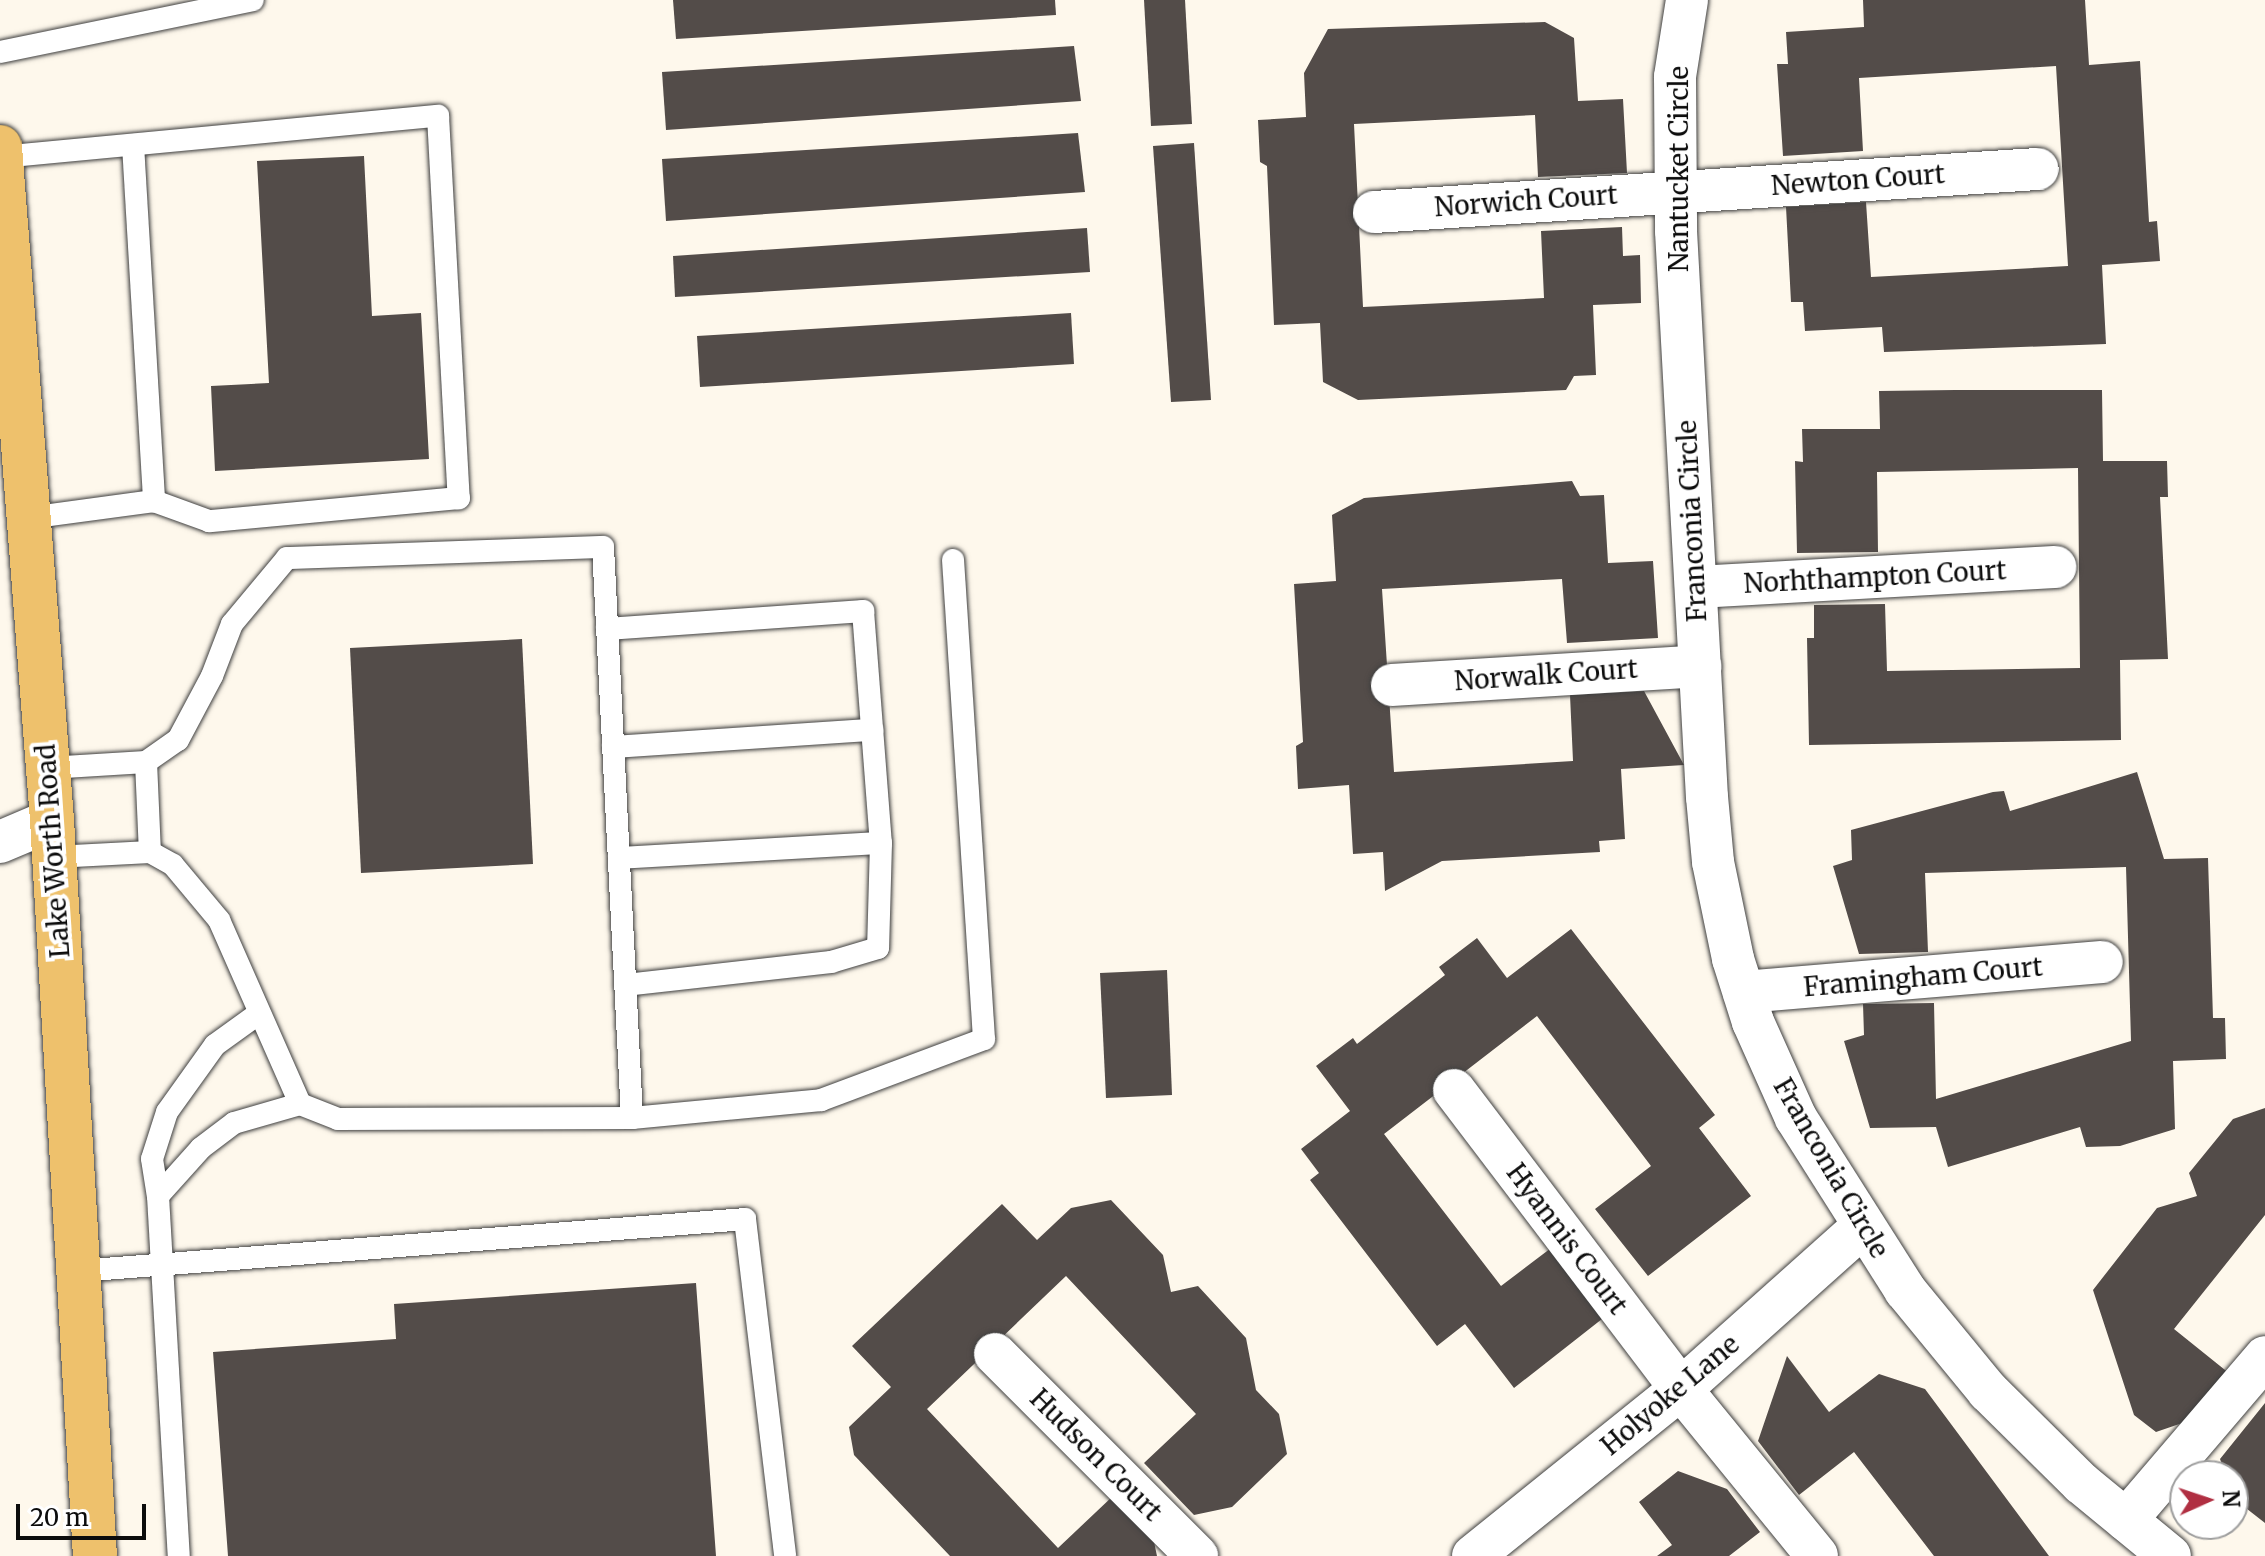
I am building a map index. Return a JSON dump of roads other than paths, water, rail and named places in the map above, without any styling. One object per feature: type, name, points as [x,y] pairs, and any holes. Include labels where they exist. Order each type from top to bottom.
[{"type":"main road","name":"Lake Worth Road","points":[[0,147],[53,838],[95,1556]]},
{"type":"main road","points":[[0,379],[29,518]]},
{"type":"street","name":"Nantucket Circle","points":[[1682,338],[1675,77],[1687,0]]},
{"type":"street","name":"Newton Court","points":[[1679,191],[2038,169]]},
{"type":"street","name":"Norwich Court","points":[[1374,212],[1679,191]]},
{"type":"street","name":"Franconia Circle","points":[[1682,338],[1713,862],[1744,992],[1796,1118],[1861,1228],[1988,1391],[2081,1483],[2170,1556]]},
{"type":"street","name":"Norhthampton Court","points":[[1696,587],[2055,567]]},
{"type":"street","name":"Norwalk Court","points":[[1392,685],[1700,666]]},
{"type":"street","points":[[0,808],[53,838]]},
{"type":"street","points":[[0,842],[53,838]]},
{"type":"street","name":"Framingham Court","points":[[1744,992],[2102,962]]},
{"type":"street","name":"Hyannis Court","points":[[1454,1090],[1681,1389],[1817,1556]]},
{"type":"street","name":"Holyoke Lane","points":[[1473,1556],[1681,1389],[1861,1228]]},
{"type":"street","name":"Hudson Court","points":[[995,1354],[1197,1556]]},
{"type":"street","points":[[2126,1520],[2265,1357]]},
{"type":"lane","points":[[0,52],[253,0]]},
{"type":"lane","points":[[1,157],[438,116],[459,498],[209,521],[154,501],[29,518]]},
{"type":"lane","points":[[133,145],[154,501]]},
{"type":"lane","points":[[48,768],[146,762],[178,740],[212,676],[232,624],[287,558],[603,547],[632,1118]]},
{"type":"lane","points":[[158,1196],[201,1148],[234,1123],[300,1104],[338,1119],[632,1118],[821,1100],[984,1039],[953,560]]},
{"type":"lane","points":[[607,629],[863,611],[881,843],[878,948],[831,962],[626,985]]},
{"type":"lane","points":[[613,747],[872,730]]},
{"type":"lane","points":[[146,762],[150,852]]},
{"type":"lane","points":[[53,838],[150,852],[173,865],[219,920],[300,1104]]},
{"type":"lane","points":[[619,858],[881,843]]},
{"type":"lane","points":[[179,1556],[158,1196],[152,1159],[167,1112],[215,1045],[258,1014]]},
{"type":"lane","points":[[79,1271],[745,1219],[785,1556]]}]
